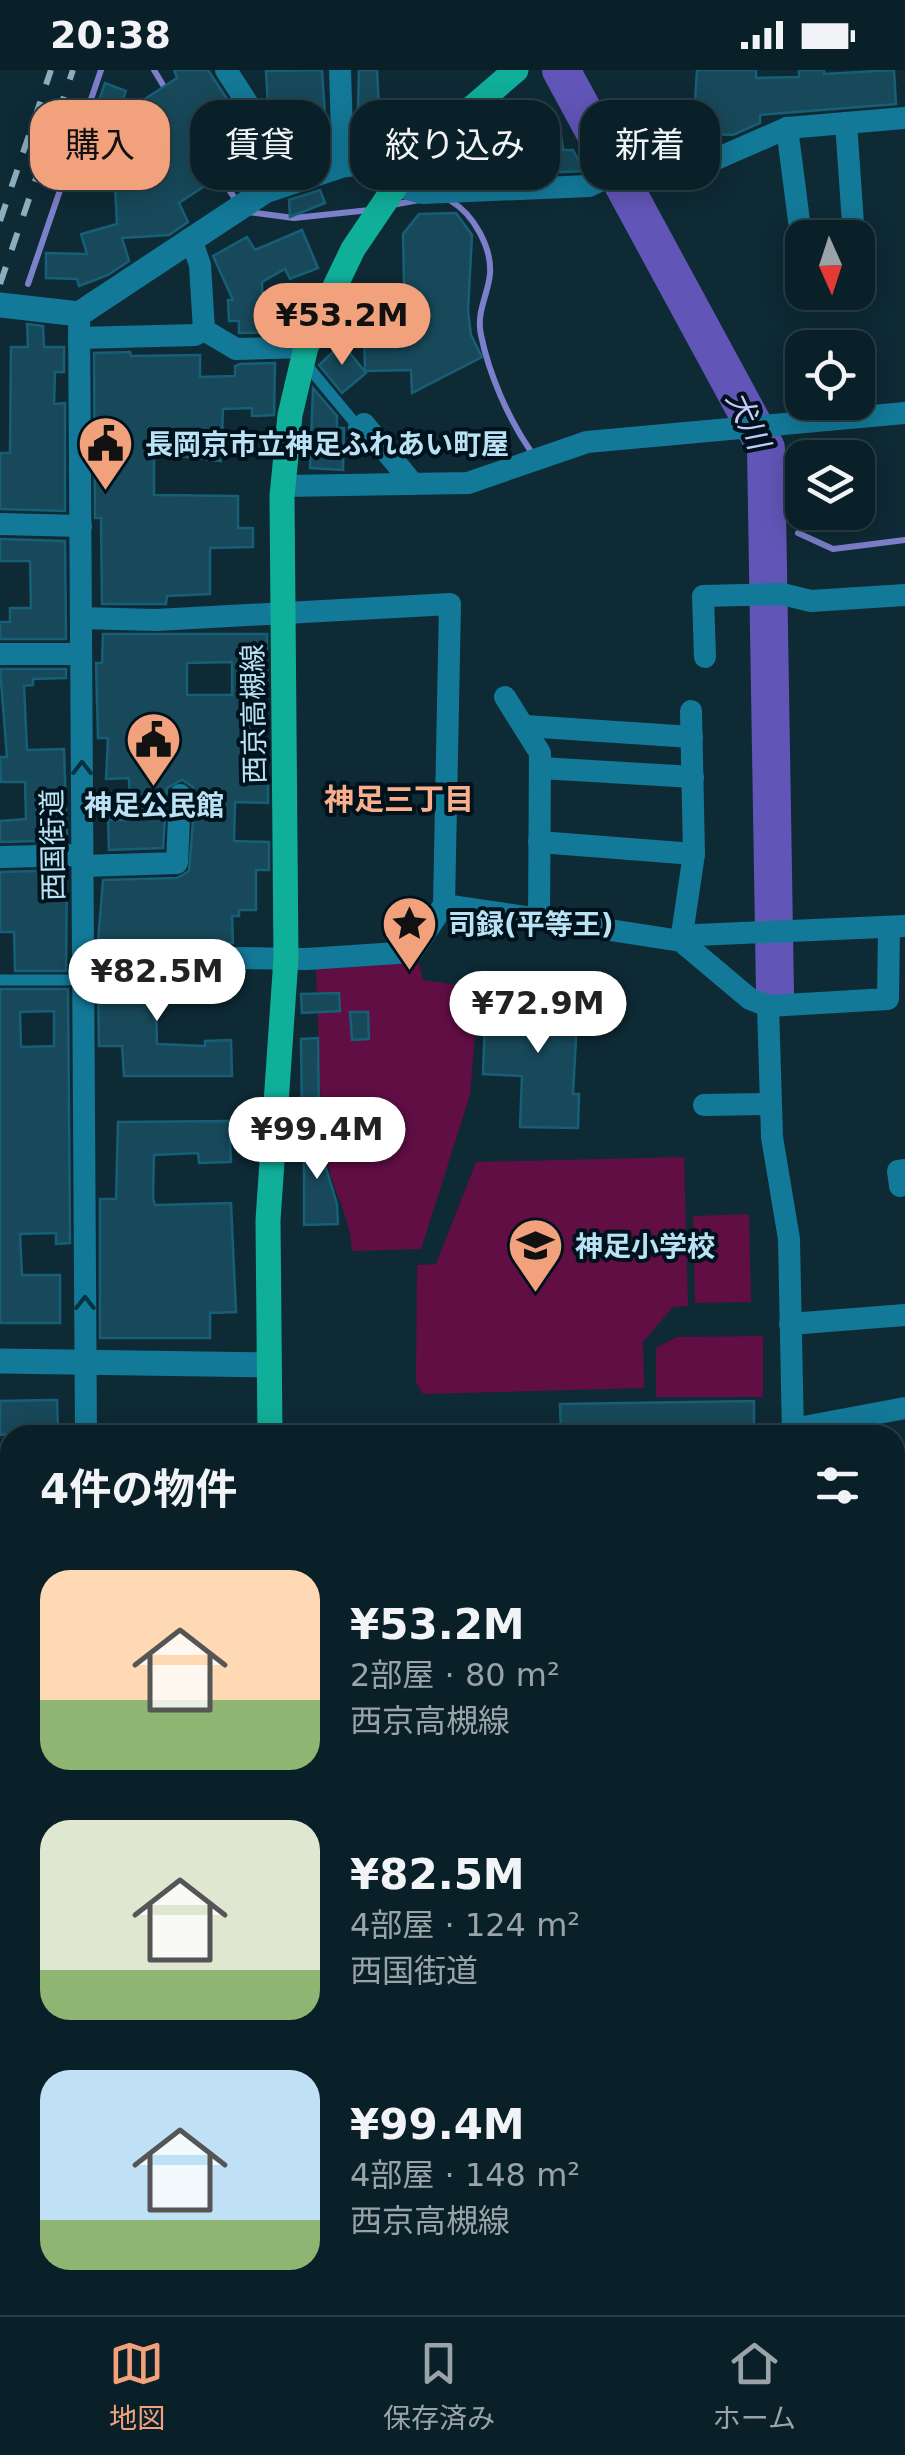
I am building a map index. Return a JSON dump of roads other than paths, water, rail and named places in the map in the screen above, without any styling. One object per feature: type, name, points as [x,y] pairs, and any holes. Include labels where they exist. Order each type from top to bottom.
[{"type":"main road","name":"西京高槻線","points":[[481,100],[516,70]]},
{"type":"main road","points":[[330,170],[350,165]]},
{"type":"main road","points":[[0,305],[79,326],[191,239],[268,190]]},
{"type":"main road","name":"西京高槻線","points":[[270,1425],[268,1220],[286,958],[282,486],[290,415],[304,353],[394,190]]},
{"type":"main road","points":[[0,1362],[268,1365]]},
{"type":"street","points":[[226,70],[245,100]]},
{"type":"street","points":[[340,70],[343,166]]},
{"type":"street","points":[[560,188],[589,186],[629,166],[707,163],[787,128],[905,118]]},
{"type":"street","points":[[846,123],[853,220]]},
{"type":"street","points":[[787,128],[799,220]]},
{"type":"street","points":[[411,190],[530,190]]},
{"type":"street","points":[[191,239],[200,265],[204,330]]},
{"type":"street","points":[[79,326],[195,334],[204,330]]},
{"type":"street","name":"西国街道","points":[[79,326],[86,1425]]},
{"type":"street","points":[[204,330],[236,349],[304,353]]},
{"type":"street","points":[[282,486],[468,482],[587,442],[905,412]]},
{"type":"street","points":[[360,428],[364,424],[413,484]]},
{"type":"street","points":[[0,524],[81,526]]},
{"type":"street","points":[[704,657],[703,596],[782,594],[812,600],[905,595]]},
{"type":"street","points":[[81,618],[156,620],[450,604],[444,905],[412,952],[286,958],[84,956]]},
{"type":"street","points":[[0,654],[81,654]]},
{"type":"street","points":[[505,697],[540,752],[539,919]]},
{"type":"street","points":[[680,942],[694,854],[691,711]]},
{"type":"street","points":[[525,726],[692,737]]},
{"type":"street","points":[[540,768],[693,778]]},
{"type":"street","points":[[0,858],[177,863],[180,796]]},
{"type":"street","points":[[539,842],[694,854]]},
{"type":"street","points":[[444,905],[680,942],[750,999],[768,1006],[888,998],[897,927],[696,935],[680,942]]},
{"type":"street","points":[[768,1006],[775,1168],[789,1239],[793,1425]]},
{"type":"street","points":[[704,1104],[770,1104]]},
{"type":"street","points":[[790,1324],[905,1315]]},
{"type":"street","points":[[826,1425],[905,1408]]},
{"type":"lane","points":[[304,353],[360,428]]},
{"type":"lane","points":[[0,980],[84,980]]},
{"type":"waterway","points":[[28,284],[101,70]]},
{"type":"waterway","points":[[154,70],[166,90]]},
{"type":"waterway","name":"犬川","points":[[561,70],[766,448],[775,993]]},
{"type":"waterway","points":[[229,190],[236,200]]},
{"type":"waterway","points":[[392,205],[419,200]]},
{"type":"waterway","points":[[451,201],[474,223],[488,253],[490,274],[481,311],[481,335],[500,395],[530,450]]},
{"type":"waterway","points":[[248,212],[294,218],[370,210]]},
{"type":"waterway","points":[[798,533],[833,549],[905,540]]},
{"type":"waterway","points":[[772,883],[786,903]]},
{"type":"railway","points":[[0,221],[51,70]]},
{"type":"railway","points":[[0,284],[73,70]]},
{"type":"place","name":"長岡京市立神足ふれあい町屋","points":[[106,493]]},
{"type":"place","name":"神足公民館","points":[[154,788]]},
{"type":"place","name":"司録(平等王)","points":[[409,973]]},
{"type":"place","name":"神足小学校","points":[[536,1295]]},
{"type":"district","name":"神足三丁目","points":[[399,799]]}]
